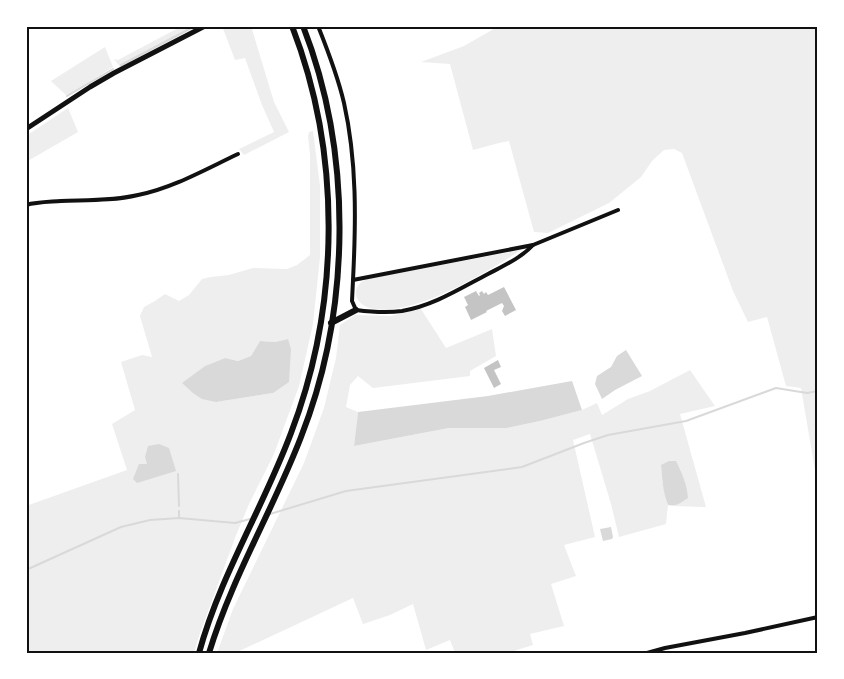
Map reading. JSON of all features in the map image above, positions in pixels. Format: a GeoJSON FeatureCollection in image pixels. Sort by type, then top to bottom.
{"type":"FeatureCollection","features":[{"type":"Feature","properties":{"kind":"main road"},"geometry":{"type":"LineString","coordinates":[[199,653],[216,601],[291,434],[309,381],[316,349],[326,278],[328,209],[325,162],[312,90],[292,26]]}},
{"type":"Feature","properties":{"kind":"main road"},"geometry":{"type":"LineString","coordinates":[[210,653],[221,615],[295,453],[313,404],[326,354],[335,299],[340,231],[337,171],[327,108],[304,26]]}},
{"type":"Feature","properties":{"kind":"main road"},"geometry":{"type":"LineString","coordinates":[[331,323],[356,310]]}},
{"type":"Feature","properties":{"kind":"street"},"geometry":{"type":"LineString","coordinates":[[26,129],[98,82],[205,26]]}},
{"type":"Feature","properties":{"kind":"street"},"geometry":{"type":"LineString","coordinates":[[318,26],[333,64],[344,103],[350,141],[355,183],[352,301],[356,310],[386,313],[404,311],[421,306],[442,298],[492,272],[533,246]]}},
{"type":"Feature","properties":{"kind":"street"},"geometry":{"type":"LineString","coordinates":[[26,205],[138,195],[167,186],[238,154]]}},
{"type":"Feature","properties":{"kind":"street"},"geometry":{"type":"LineString","coordinates":[[353,280],[533,246],[618,210]]}},
{"type":"Feature","properties":{"kind":"street"},"geometry":{"type":"LineString","coordinates":[[647,653],[818,617]]}},
{"type":"Feature","properties":{"kind":"shaded area"},"geometry":{"type":"Polygon","coordinates":[[[182,26],[198,26],[120,67],[114,59],[118,60],[182,26]]]}},
{"type":"Feature","properties":{"kind":"shaded area"},"geometry":{"type":"Polygon","coordinates":[[[222,26],[251,26],[274,102],[289,132],[244,155],[239,149],[274,132],[245,58],[235,60],[222,26]]]}},
{"type":"Feature","properties":{"kind":"shaded area"},"geometry":{"type":"Polygon","coordinates":[[[499,26],[818,26],[818,488],[801,388],[786,386],[767,317],[748,322],[733,291],[682,153],[674,149],[664,150],[652,161],[641,177],[609,203],[548,233],[534,232],[509,141],[473,150],[450,64],[421,62],[464,46],[499,26]]]}},
{"type":"Feature","properties":{"kind":"shaded area"},"geometry":{"type":"Polygon","coordinates":[[[105,47],[113,67],[67,96],[51,81],[105,47]]]}},
{"type":"Feature","properties":{"kind":"shaded area"},"geometry":{"type":"Polygon","coordinates":[[[68,108],[78,132],[26,162],[26,136],[68,108]]]}},
{"type":"Feature","properties":{"kind":"shaded area"},"geometry":{"type":"Polygon","coordinates":[[[313,131],[320,186],[320,257],[313,324],[299,386],[274,454],[249,504],[235,538],[194,653],[26,653],[26,506],[127,470],[112,424],[135,410],[121,362],[142,355],[152,357],[140,316],[144,307],[165,294],[179,301],[189,295],[202,279],[229,275],[253,268],[287,269],[297,265],[310,255],[309,132],[313,131]],[[288,339],[275,342],[260,341],[251,356],[238,361],[225,358],[205,366],[183,383],[216,402],[273,393],[288,339]]]}},
{"type":"Feature","properties":{"kind":"shaded area"},"geometry":{"type":"Polygon","coordinates":[[[521,250],[460,286],[426,301],[409,306],[387,310],[373,309],[360,303],[356,295],[358,286],[367,279],[521,250]]]}},
{"type":"Feature","properties":{"kind":"shaded area"},"geometry":{"type":"Polygon","coordinates":[[[421,309],[446,348],[492,329],[496,356],[470,371],[470,376],[373,388],[358,376],[350,385],[346,407],[358,412],[354,446],[449,428],[507,428],[582,410],[597,403],[602,415],[628,399],[650,391],[690,370],[715,406],[680,414],[706,507],[672,506],[683,501],[685,482],[680,469],[661,465],[662,480],[668,505],[666,524],[619,537],[590,434],[573,440],[595,537],[564,545],[576,576],[551,584],[564,626],[530,634],[533,645],[507,653],[455,653],[450,640],[426,650],[413,604],[390,615],[363,624],[353,598],[235,653],[217,653],[233,609],[304,463],[324,408],[336,358],[340,325],[355,315],[391,316],[421,309]]]}},
{"type":"Feature","properties":{"kind":"shaded area"},"geometry":{"type":"Polygon","coordinates":[[[288,339],[291,349],[289,382],[273,393],[216,402],[202,399],[182,383],[205,366],[225,358],[238,361],[251,356],[260,341],[275,342],[288,339]]]}},
{"type":"Feature","properties":{"kind":"shaded area"},"geometry":{"type":"Polygon","coordinates":[[[626,350],[642,376],[602,399],[595,384],[597,376],[611,367],[617,356],[626,350]]]}},
{"type":"Feature","properties":{"kind":"shaded area"},"geometry":{"type":"Polygon","coordinates":[[[572,381],[582,410],[507,428],[449,428],[354,446],[358,412],[488,396],[572,381]]]}},
{"type":"Feature","properties":{"kind":"shaded area"},"geometry":{"type":"Polygon","coordinates":[[[159,444],[169,448],[176,471],[137,483],[133,479],[139,464],[147,464],[145,457],[148,446],[159,444]]]}},
{"type":"Feature","properties":{"kind":"shaded area"},"geometry":{"type":"Polygon","coordinates":[[[669,461],[676,461],[687,488],[688,498],[674,505],[668,505],[662,480],[661,465],[669,461]]]}},
{"type":"Feature","properties":{"kind":"shaded area"},"geometry":{"type":"Polygon","coordinates":[[[611,527],[612,539],[603,541],[600,529],[611,527]]]}},
{"type":"Feature","properties":{"kind":"building"},"geometry":{"type":"Polygon","coordinates":[[[504,287],[516,310],[505,316],[502,311],[504,306],[502,303],[471,320],[465,307],[468,305],[464,297],[476,291],[479,296],[479,293],[482,291],[488,295],[504,287]]]}},
{"type":"Feature","properties":{"kind":"building"},"geometry":{"type":"Polygon","coordinates":[[[498,360],[501,367],[494,370],[501,384],[494,388],[484,368],[498,360]]]}},
{"type":"Feature","properties":{"kind":"waterway"},"geometry":{"type":"LineString","coordinates":[[121,65],[195,26]]}},
{"type":"Feature","properties":{"kind":"waterway"},"geometry":{"type":"LineString","coordinates":[[67,96],[113,69]]}},
{"type":"Feature","properties":{"kind":"waterway"},"geometry":{"type":"LineString","coordinates":[[270,514],[346,491],[522,467],[608,435],[686,421],[776,388],[807,393],[818,391]]}},
{"type":"Feature","properties":{"kind":"waterway"},"geometry":{"type":"LineString","coordinates":[[178,474],[179,506]]}},
{"type":"Feature","properties":{"kind":"waterway"},"geometry":{"type":"LineString","coordinates":[[179,511],[179,518]]}},
{"type":"Feature","properties":{"kind":"waterway"},"geometry":{"type":"LineString","coordinates":[[26,570],[121,527],[150,520],[179,518],[235,523],[250,519]]}}]}
